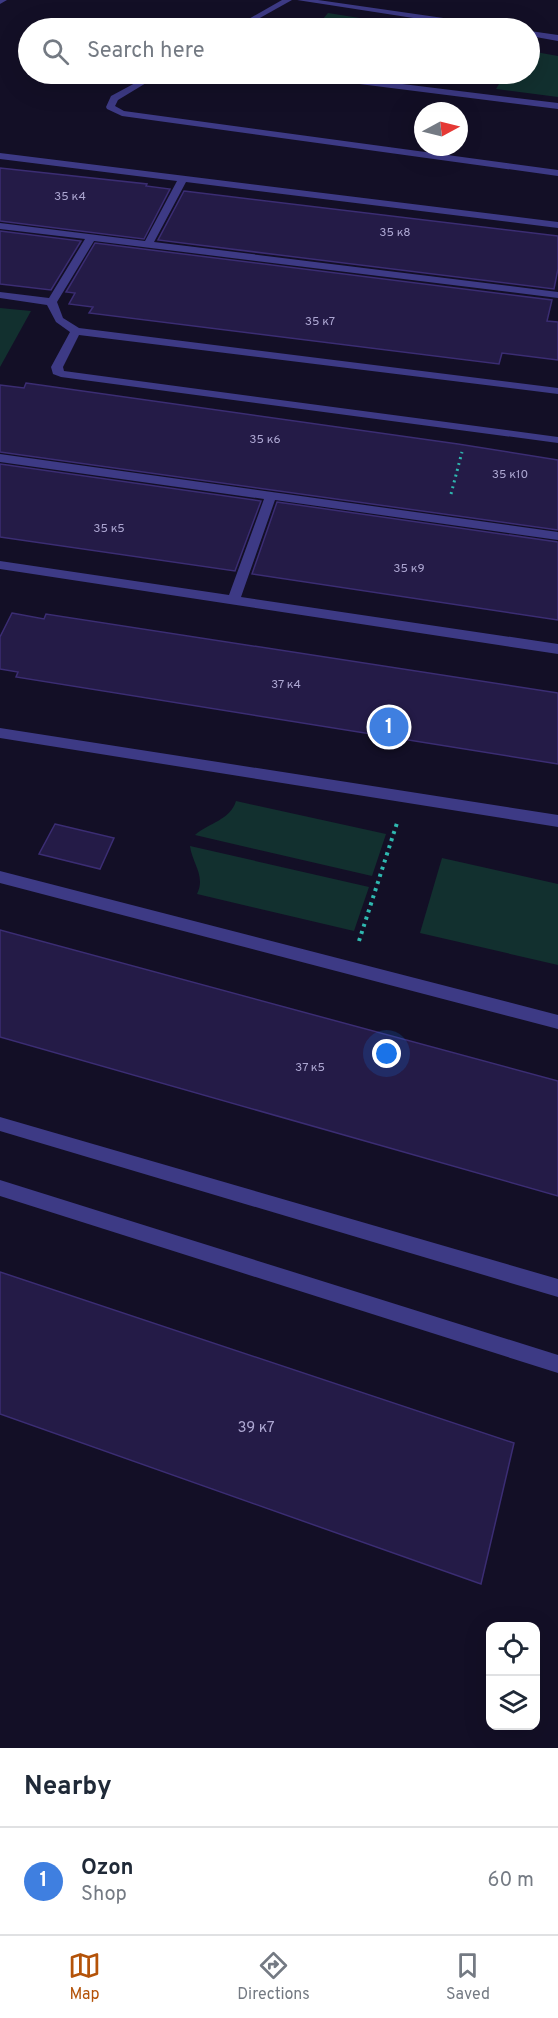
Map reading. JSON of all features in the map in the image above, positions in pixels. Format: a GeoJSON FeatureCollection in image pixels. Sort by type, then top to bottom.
{"type":"FeatureCollection","features":[{"type":"Feature","properties":{"kind":"lane"},"geometry":{"type":"LineString","coordinates":[[255,18],[288,0]]}},
{"type":"Feature","properties":{"kind":"lane"},"geometry":{"type":"LineString","coordinates":[[301,0],[424,18]]}},
{"type":"Feature","properties":{"kind":"lane"},"geometry":{"type":"LineString","coordinates":[[540,35],[558,38]]}},
{"type":"Feature","properties":{"kind":"lane"},"geometry":{"type":"LineString","coordinates":[[139,84],[114,98],[110,107],[122,114],[558,173]]}},
{"type":"Feature","properties":{"kind":"lane"},"geometry":{"type":"LineString","coordinates":[[383,84],[558,106]]}},
{"type":"Feature","properties":{"kind":"lane"},"geometry":{"type":"LineString","coordinates":[[0,156],[558,225]]}},
{"type":"Feature","properties":{"kind":"lane"},"geometry":{"type":"LineString","coordinates":[[148,244],[183,178]]}},
{"type":"Feature","properties":{"kind":"lane"},"geometry":{"type":"LineString","coordinates":[[0,226],[558,295]]}},
{"type":"Feature","properties":{"kind":"lane"},"geometry":{"type":"LineString","coordinates":[[92,237],[52,302],[54,313],[61,323],[76,331],[558,391]]}},
{"type":"Feature","properties":{"kind":"lane"},"geometry":{"type":"LineString","coordinates":[[0,295],[52,302]]}},
{"type":"Feature","properties":{"kind":"lane"},"geometry":{"type":"LineString","coordinates":[[76,331],[57,367],[57,372],[61,374],[558,440]]}},
{"type":"Feature","properties":{"kind":"lane"},"geometry":{"type":"LineString","coordinates":[[0,458],[558,536]]}},
{"type":"Feature","properties":{"kind":"lane"},"geometry":{"type":"LineString","coordinates":[[233,601],[271,496]]}},
{"type":"Feature","properties":{"kind":"lane"},"geometry":{"type":"LineString","coordinates":[[0,565],[558,649]]}},
{"type":"Feature","properties":{"kind":"lane"},"geometry":{"type":"LineString","coordinates":[[0,733],[558,821]]}},
{"type":"Feature","properties":{"kind":"lane"},"geometry":{"type":"LineString","coordinates":[[0,877],[558,1022]]}},
{"type":"Feature","properties":{"kind":"lane"},"geometry":{"type":"LineString","coordinates":[[0,1124],[558,1288]]}},
{"type":"Feature","properties":{"kind":"lane"},"geometry":{"type":"LineString","coordinates":[[0,1188],[558,1364]]}},
{"type":"Feature","properties":{"kind":"path"},"geometry":{"type":"LineString","coordinates":[[444,520],[468,428]]}},
{"type":"Feature","properties":{"kind":"path"},"geometry":{"type":"LineString","coordinates":[[350,968],[406,797]]}},
{"type":"Feature","properties":{"kind":"green space"},"geometry":{"type":"Polygon","coordinates":[[[328,13],[359,18],[324,18],[328,13]]]}},
{"type":"Feature","properties":{"kind":"green space"},"geometry":{"type":"Polygon","coordinates":[[[540,53],[558,56],[558,97],[496,89],[499,84],[540,84],[540,53]]]}},
{"type":"Feature","properties":{"kind":"green space"},"geometry":{"type":"Polygon","coordinates":[[[0,308],[31,311],[0,367],[0,308]]]}},
{"type":"Feature","properties":{"kind":"green space"},"geometry":{"type":"Polygon","coordinates":[[[236,801],[386,834],[372,876],[195,835],[229,813],[236,801]]]}},
{"type":"Feature","properties":{"kind":"green space"},"geometry":{"type":"Polygon","coordinates":[[[190,846],[369,887],[354,931],[197,894],[200,881],[190,846]]]}},
{"type":"Feature","properties":{"kind":"green space"},"geometry":{"type":"Polygon","coordinates":[[[442,858],[558,884],[558,965],[420,933],[442,858]]]}},
{"type":"Feature","properties":{"kind":"building"},"geometry":{"type":"Polygon","coordinates":[[[0,168],[147,184],[146,186],[170,189],[144,239],[0,221],[0,168]]]}},
{"type":"Feature","properties":{"kind":"building"},"geometry":{"type":"Polygon","coordinates":[[[184,191],[558,236],[558,269],[554,289],[158,240],[184,191]]]}},
{"type":"Feature","properties":{"kind":"building"},"geometry":{"type":"Polygon","coordinates":[[[0,231],[81,241],[51,290],[0,284],[0,231]]]}},
{"type":"Feature","properties":{"kind":"building"},"geometry":{"type":"Polygon","coordinates":[[[95,243],[552,300],[547,321],[558,322],[558,360],[502,353],[499,364],[89,313],[93,307],[69,304],[75,293],[66,292],[95,243]]]}},
{"type":"Feature","properties":{"kind":"building"},"geometry":{"type":"Polygon","coordinates":[[[26,383],[558,460],[558,530],[0,452],[0,385],[24,388],[26,383]]]}},
{"type":"Feature","properties":{"kind":"building"},"geometry":{"type":"Polygon","coordinates":[[[0,464],[261,501],[235,571],[0,537],[0,464]]]}},
{"type":"Feature","properties":{"kind":"building"},"geometry":{"type":"Polygon","coordinates":[[[277,502],[558,542],[558,620],[252,574],[277,502]]]}},
{"type":"Feature","properties":{"kind":"building"},"geometry":{"type":"Polygon","coordinates":[[[12,613],[44,619],[46,614],[558,693],[558,764],[16,677],[18,672],[0,669],[0,637],[12,613]]]}},
{"type":"Feature","properties":{"kind":"building"},"geometry":{"type":"Polygon","coordinates":[[[55,824],[114,838],[100,869],[39,854],[55,824]]]}},
{"type":"Feature","properties":{"kind":"building"},"geometry":{"type":"Polygon","coordinates":[[[0,930],[558,1081],[558,1196],[0,1037],[0,930]]]}},
{"type":"Feature","properties":{"kind":"building"},"geometry":{"type":"Polygon","coordinates":[[[0,1272],[514,1443],[481,1584],[0,1414],[0,1272]]]}},
{"type":"Feature","properties":{"kind":"place","name":"Ozon"},"geometry":{"type":"Point","coordinates":[389,727]}}]}
